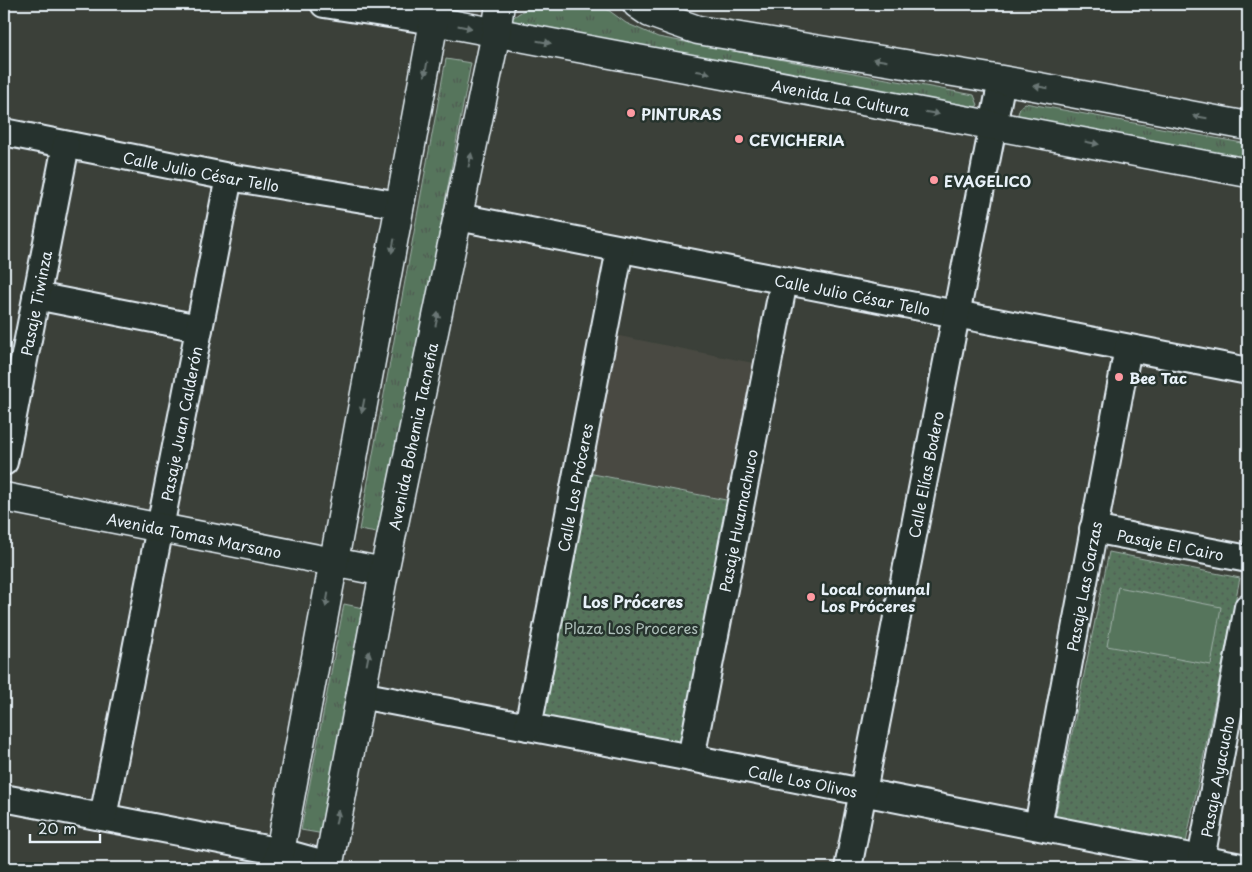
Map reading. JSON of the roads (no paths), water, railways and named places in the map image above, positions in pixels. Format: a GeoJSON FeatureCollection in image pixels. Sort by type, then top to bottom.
{"type":"FeatureCollection","features":[{"type":"Feature","properties":{"kind":"street"},"geometry":{"type":"LineString","coordinates":[[279,860],[400,205],[431,13],[324,4]]}},
{"type":"Feature","properties":{"kind":"street","name":"Avenida Bohemia Tacneña"},"geometry":{"type":"LineString","coordinates":[[334,867],[360,695],[496,33],[500,4]]}},
{"type":"Feature","properties":{"kind":"street"},"geometry":{"type":"LineString","coordinates":[[637,4],[650,13],[698,30],[1002,80],[1248,126]]}},
{"type":"Feature","properties":{"kind":"street","name":"Avenida La Cultura"},"geometry":{"type":"LineString","coordinates":[[431,13],[496,33],[1248,173]]}},
{"type":"Feature","properties":{"kind":"street","name":"Calle Elías Bodero"},"geometry":{"type":"LineString","coordinates":[[848,868],[1002,80]]}},
{"type":"Feature","properties":{"kind":"street","name":"Calle Julio César Tello"},"geometry":{"type":"LineString","coordinates":[[4,132],[229,177],[400,205]]}},
{"type":"Feature","properties":{"kind":"street","name":"Pasaje Tiwinza"},"geometry":{"type":"LineString","coordinates":[[4,462],[66,144]]}},
{"type":"Feature","properties":{"kind":"street","name":"Pasaje Juan Calderón"},"geometry":{"type":"LineString","coordinates":[[103,817],[229,177]]}},
{"type":"Feature","properties":{"kind":"street","name":"Calle Julio César Tello"},"geometry":{"type":"LineString","coordinates":[[458,218],[1248,371]]}},
{"type":"Feature","properties":{"kind":"street","name":"Calle Los Próceres"},"geometry":{"type":"LineString","coordinates":[[528,727],[620,249]]}},
{"type":"Feature","properties":{"kind":"street","name":"Pasaje Huamachuco"},"geometry":{"type":"LineString","coordinates":[[691,758],[784,281]]}},
{"type":"Feature","properties":{"kind":"street"},"geometry":{"type":"LineString","coordinates":[[36,296],[199,328]]}},
{"type":"Feature","properties":{"kind":"street","name":"Pasaje Las Garzas"},"geometry":{"type":"LineString","coordinates":[[1038,826],[1128,348]]}},
{"type":"Feature","properties":{"kind":"street","name":"Avenida Tomas Marsano"},"geometry":{"type":"LineString","coordinates":[[4,497],[384,572]]}},
{"type":"Feature","properties":{"kind":"street","name":"Pasaje El Cairo"},"geometry":{"type":"LineString","coordinates":[[1093,529],[1248,559]]}},
{"type":"Feature","properties":{"kind":"street","name":"Pasaje Ayacucho"},"geometry":{"type":"LineString","coordinates":[[1201,859],[1248,607]]}},
{"type":"Feature","properties":{"kind":"street","name":"Calle Los Olivos"},"geometry":{"type":"LineString","coordinates":[[360,695],[691,758],[1246,868]]}},
{"type":"Feature","properties":{"kind":"street"},"geometry":{"type":"LineString","coordinates":[[4,798],[103,817],[279,860],[334,867]]}},
{"type":"Feature","properties":{"kind":"place","name":"PINTURAS"},"geometry":{"type":"Point","coordinates":[631,113]}},
{"type":"Feature","properties":{"kind":"place","name":"CEVICHERIA"},"geometry":{"type":"Point","coordinates":[739,139]}},
{"type":"Feature","properties":{"kind":"place","name":"EVAGELICO"},"geometry":{"type":"Point","coordinates":[934,180]}},
{"type":"Feature","properties":{"kind":"place","name":"Bee Tac"},"geometry":{"type":"Point","coordinates":[1119,377]}},
{"type":"Feature","properties":{"kind":"place","name":"Local comunal Los Próceres"},"geometry":{"type":"Point","coordinates":[811,597]}},
{"type":"Feature","properties":{"kind":"district","name":"Los Próceres"},"geometry":{"type":"Point","coordinates":[633,601]}},
{"type":"Feature","properties":{"kind":"park label","name":"Plaza Los Proceres"},"geometry":{"type":"Point","coordinates":[631,627]}}]}
